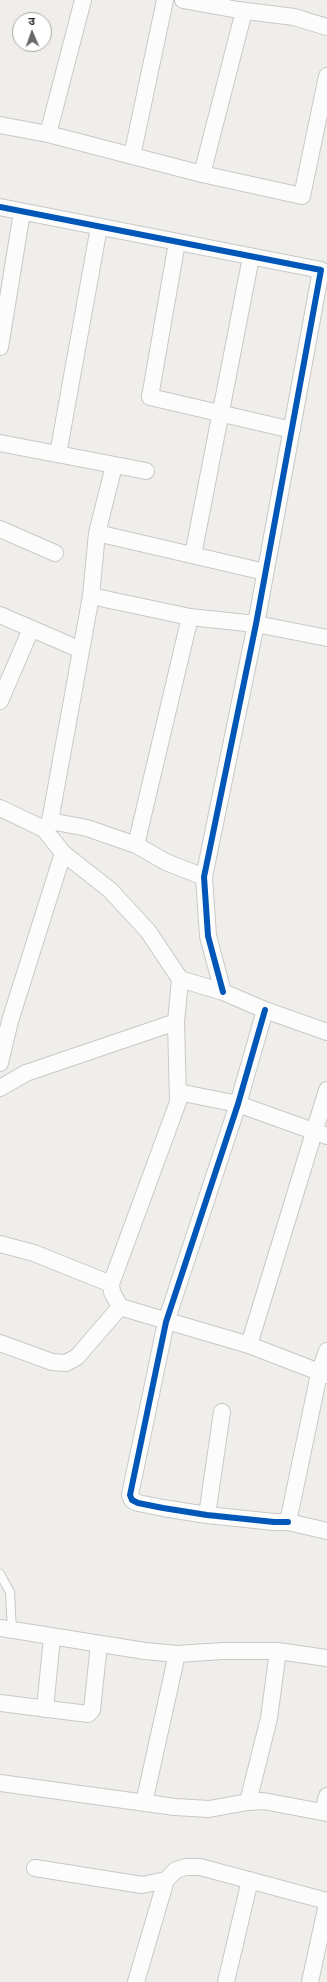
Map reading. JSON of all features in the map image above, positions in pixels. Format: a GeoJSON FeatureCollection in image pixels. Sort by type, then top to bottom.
{"type":"FeatureCollection","features":[{"type":"Feature","properties":{"kind":"street"},"geometry":{"type":"LineString","coordinates":[[48,134],[83,0]]}},
{"type":"Feature","properties":{"kind":"street"},"geometry":{"type":"LineString","coordinates":[[132,156],[162,0]]}},
{"type":"Feature","properties":{"kind":"street"},"geometry":{"type":"LineString","coordinates":[[183,0],[244,11],[294,17],[327,27]]}},
{"type":"Feature","properties":{"kind":"street"},"geometry":{"type":"LineString","coordinates":[[202,174],[244,11]]}},
{"type":"Feature","properties":{"kind":"street"},"geometry":{"type":"LineString","coordinates":[[0,125],[48,134],[202,174],[302,196],[327,76]]}},
{"type":"Feature","properties":{"kind":"street"},"geometry":{"type":"LineString","coordinates":[[0,207],[321,270],[256,624],[204,877],[208,936],[223,992]]}},
{"type":"Feature","properties":{"kind":"street"},"geometry":{"type":"LineString","coordinates":[[0,347],[22,212]]}},
{"type":"Feature","properties":{"kind":"street"},"geometry":{"type":"LineString","coordinates":[[58,454],[99,227]]}},
{"type":"Feature","properties":{"kind":"street"},"geometry":{"type":"LineString","coordinates":[[177,242],[150,397],[292,430]]}},
{"type":"Feature","properties":{"kind":"street"},"geometry":{"type":"LineString","coordinates":[[193,555],[251,257]]}},
{"type":"Feature","properties":{"kind":"street"},"geometry":{"type":"LineString","coordinates":[[0,443],[146,471]]}},
{"type":"Feature","properties":{"kind":"street"},"geometry":{"type":"LineString","coordinates":[[114,466],[97,533],[91,596],[82,650],[47,825],[63,853],[110,890],[148,931],[180,979],[176,1022],[178,1102],[111,1284],[112,1292],[120,1307],[166,1322],[249,1345],[323,1375]]}},
{"type":"Feature","properties":{"kind":"street"},"geometry":{"type":"LineString","coordinates":[[0,529],[55,553]]}},
{"type":"Feature","properties":{"kind":"street"},"geometry":{"type":"LineString","coordinates":[[97,533],[265,572]]}},
{"type":"Feature","properties":{"kind":"street"},"geometry":{"type":"LineString","coordinates":[[91,596],[190,617],[256,624],[327,638]]}},
{"type":"Feature","properties":{"kind":"street"},"geometry":{"type":"LineString","coordinates":[[0,615],[82,650]]}},
{"type":"Feature","properties":{"kind":"street"},"geometry":{"type":"LineString","coordinates":[[136,845],[190,617]]}},
{"type":"Feature","properties":{"kind":"street"},"geometry":{"type":"LineString","coordinates":[[0,701],[31,629]]}},
{"type":"Feature","properties":{"kind":"street"},"geometry":{"type":"LineString","coordinates":[[0,808],[47,825],[87,828],[136,845],[166,862],[204,877]]}},
{"type":"Feature","properties":{"kind":"street"},"geometry":{"type":"LineString","coordinates":[[0,1062],[10,1021],[63,853]]}},
{"type":"Feature","properties":{"kind":"street"},"geometry":{"type":"LineString","coordinates":[[180,979],[223,992],[265,1010],[327,1032]]}},
{"type":"Feature","properties":{"kind":"street"},"geometry":{"type":"LineString","coordinates":[[265,1010],[238,1104],[166,1322],[130,1495],[132,1500],[138,1503],[207,1515],[274,1522],[288,1522],[327,1531]]}},
{"type":"Feature","properties":{"kind":"street"},"geometry":{"type":"LineString","coordinates":[[0,1088],[26,1073],[176,1022]]}},
{"type":"Feature","properties":{"kind":"street"},"geometry":{"type":"LineString","coordinates":[[249,1345],[320,1134],[327,1090]]}},
{"type":"Feature","properties":{"kind":"street"},"geometry":{"type":"LineString","coordinates":[[178,1092],[238,1104],[320,1134]]}},
{"type":"Feature","properties":{"kind":"street"},"geometry":{"type":"LineString","coordinates":[[0,1244],[34,1253],[111,1284]]}},
{"type":"Feature","properties":{"kind":"street"},"geometry":{"type":"LineString","coordinates":[[0,1344],[52,1362],[66,1363],[77,1357],[120,1307]]}},
{"type":"Feature","properties":{"kind":"street"},"geometry":{"type":"LineString","coordinates":[[288,1522],[323,1375],[327,1351]]}},
{"type":"Feature","properties":{"kind":"street"},"geometry":{"type":"LineString","coordinates":[[207,1515],[222,1412]]}},
{"type":"Feature","properties":{"kind":"street"},"geometry":{"type":"LineString","coordinates":[[6,1630],[176,1654],[223,1651],[278,1651],[327,1658]]}},
{"type":"Feature","properties":{"kind":"street"},"geometry":{"type":"LineString","coordinates":[[45,1709],[52,1637]]}},
{"type":"Feature","properties":{"kind":"street"},"geometry":{"type":"LineString","coordinates":[[0,1703],[88,1714],[92,1710],[99,1644]]}},
{"type":"Feature","properties":{"kind":"street"},"geometry":{"type":"LineString","coordinates":[[248,1802],[269,1718],[278,1651]]}},
{"type":"Feature","properties":{"kind":"street"},"geometry":{"type":"LineString","coordinates":[[144,1803],[176,1654]]}},
{"type":"Feature","properties":{"kind":"street"},"geometry":{"type":"LineString","coordinates":[[0,1783],[144,1803],[209,1809],[248,1802],[263,1801],[325,1813],[327,1796]]}},
{"type":"Feature","properties":{"kind":"street"},"geometry":{"type":"LineString","coordinates":[[136,1982],[166,1880],[176,1870],[186,1867],[200,1867],[327,1902],[310,1982]]}},
{"type":"Feature","properties":{"kind":"street"},"geometry":{"type":"LineString","coordinates":[[35,1868],[142,1885],[166,1880]]}},
{"type":"Feature","properties":{"kind":"street"},"geometry":{"type":"LineString","coordinates":[[226,1982],[250,1880]]}},
{"type":"Feature","properties":{"kind":"lane"},"geometry":{"type":"LineString","coordinates":[[0,1574],[10,1592],[6,1630]]}},
{"type":"Feature","properties":{"kind":"cycle path"},"geometry":{"type":"LineString","coordinates":[[0,207],[321,270],[256,624],[204,877],[208,936],[223,992]]}},
{"type":"Feature","properties":{"kind":"cycle path"},"geometry":{"type":"LineString","coordinates":[[265,1010],[238,1104],[166,1322],[130,1495],[132,1500],[138,1503],[163,1508],[207,1515],[274,1522],[288,1522]]}}]}
